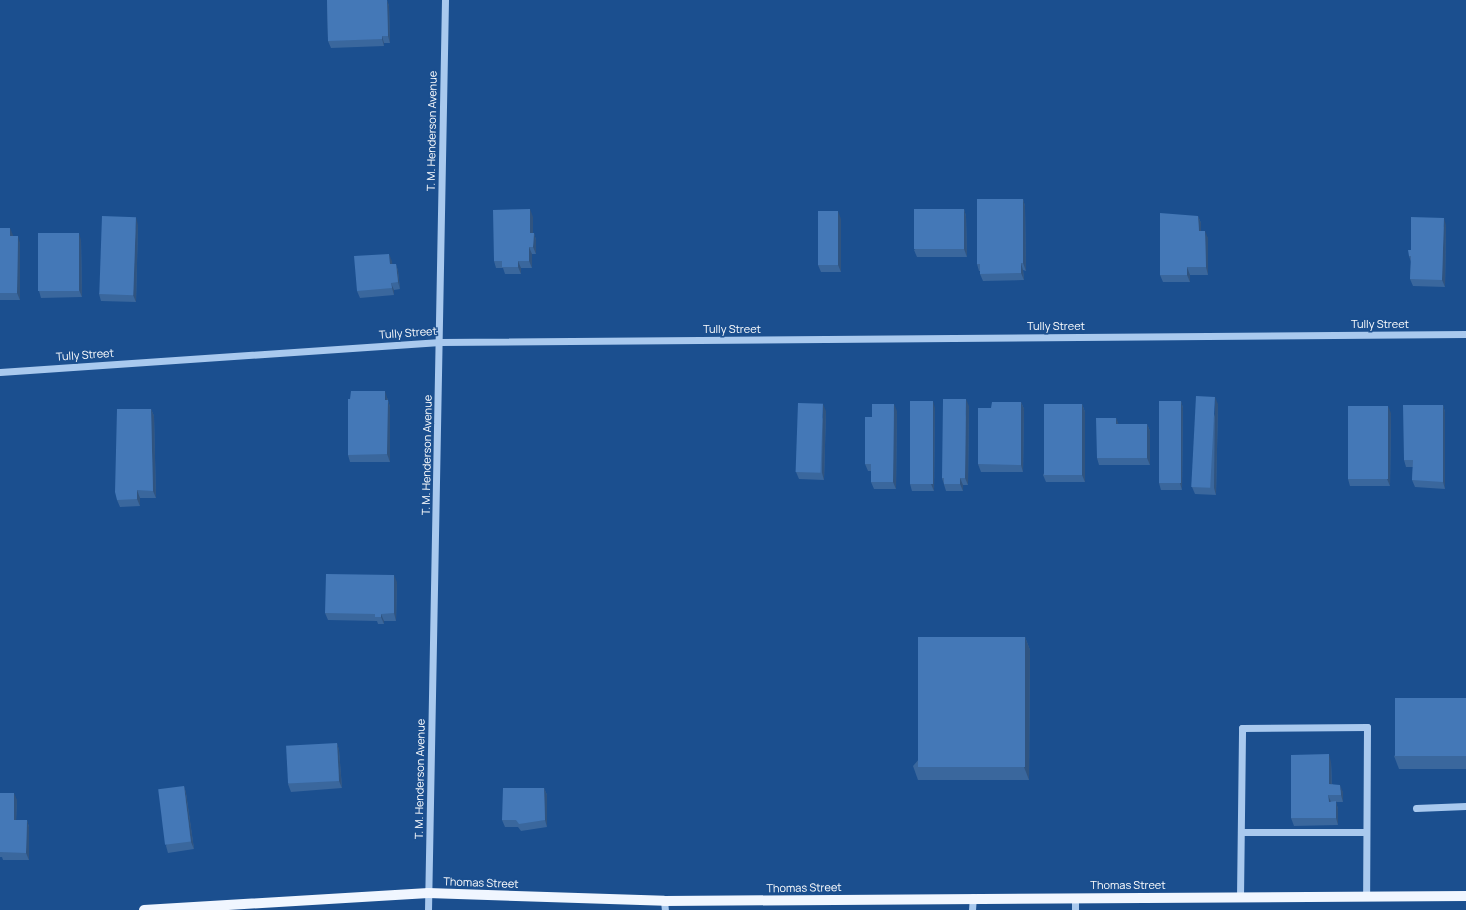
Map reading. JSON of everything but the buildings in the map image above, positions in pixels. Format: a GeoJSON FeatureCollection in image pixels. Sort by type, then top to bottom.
{"type":"FeatureCollection","features":[{"type":"Feature","properties":{"kind":"main road","name":"Thomas Street"},"geometry":{"type":"LineString","coordinates":[[144,910],[259,906],[428,893],[665,906],[973,897],[1466,896]]}},
{"type":"Feature","properties":{"kind":"street","name":"T. M. Henderson Avenue"},"geometry":{"type":"LineString","coordinates":[[428,910],[440,342],[445,0]]}},
{"type":"Feature","properties":{"kind":"street","name":"Tully Street"},"geometry":{"type":"LineString","coordinates":[[0,372],[440,342],[1466,334]]}},
{"type":"Feature","properties":{"kind":"street"},"geometry":{"type":"LineString","coordinates":[[1240,897],[1242,728],[1367,727],[1366,896]]}},
{"type":"Feature","properties":{"kind":"street"},"geometry":{"type":"LineString","coordinates":[[1416,808],[1466,806]]}},
{"type":"Feature","properties":{"kind":"street"},"geometry":{"type":"LineString","coordinates":[[1241,832],[1366,832]]}},
{"type":"Feature","properties":{"kind":"street"},"geometry":{"type":"LineString","coordinates":[[972,910],[973,897]]}},
{"type":"Feature","properties":{"kind":"street"},"geometry":{"type":"LineString","coordinates":[[1075,897],[1075,910]]}}]}
